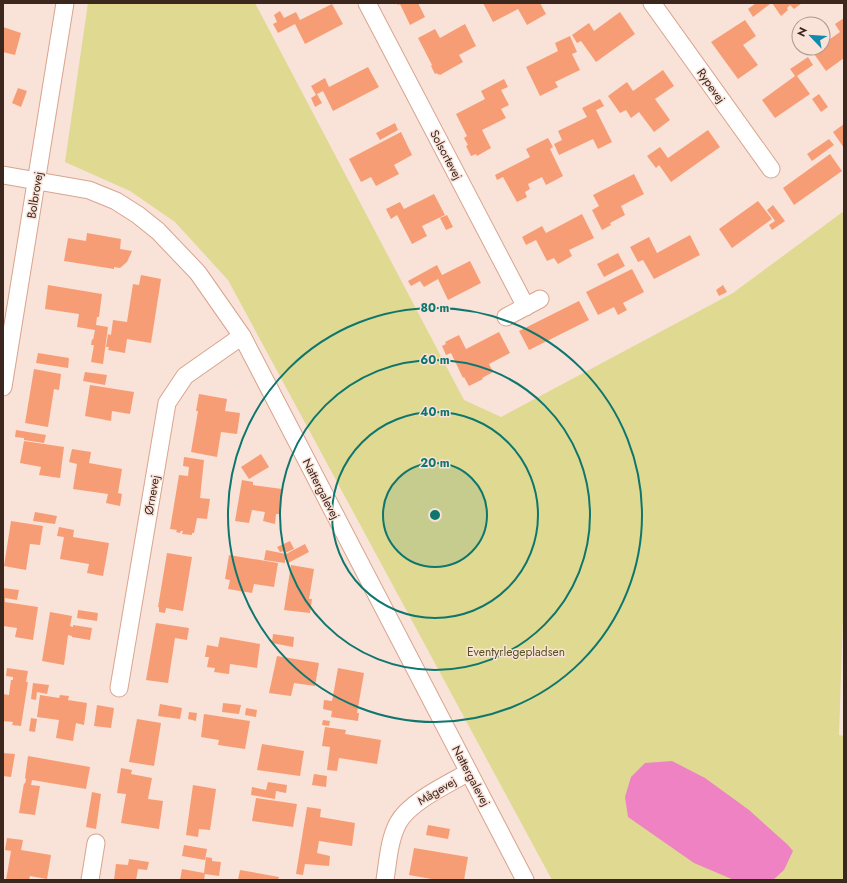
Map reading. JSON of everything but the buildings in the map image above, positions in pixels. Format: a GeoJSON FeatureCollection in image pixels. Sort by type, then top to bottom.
{"type":"FeatureCollection","features":[{"type":"Feature","properties":{"kind":"street","name":"Bolbrovej"},"geometry":{"type":"LineString","coordinates":[[3,387],[65,3]]}},
{"type":"Feature","properties":{"kind":"street","name":"Solsortevej"},"geometry":{"type":"LineString","coordinates":[[366,3],[533,303],[506,317]]}},
{"type":"Feature","properties":{"kind":"street","name":"Rypevej"},"geometry":{"type":"LineString","coordinates":[[652,3],[770,170]]}},
{"type":"Feature","properties":{"kind":"street","name":"Nattergalevej"},"geometry":{"type":"LineString","coordinates":[[3,175],[89,190],[116,201],[138,215],[158,231],[198,273],[242,336],[525,880]]}},
{"type":"Feature","properties":{"kind":"street","name":"Ørnevej"},"geometry":{"type":"LineString","coordinates":[[120,688],[167,403],[185,376],[242,336]]}},
{"type":"Feature","properties":{"kind":"street","name":"Mågevej"},"geometry":{"type":"LineString","coordinates":[[385,880],[392,840],[399,822],[413,805],[468,772]]}},
{"type":"Feature","properties":{"kind":"street"},"geometry":{"type":"LineString","coordinates":[[90,880],[96,843]]}},
{"type":"Feature","properties":{"kind":"green space","name":"Eventyrlegepladsen"},"geometry":{"type":"Polygon","coordinates":[[[88,3],[255,3],[464,400],[501,417],[733,293],[844,211],[844,587],[839,735],[844,736],[844,880],[552,880],[228,280],[175,222],[130,191],[65,162],[88,3]]]}},
{"type":"Feature","properties":{"kind":"shaded area"},"geometry":{"type":"Polygon","coordinates":[[[672,761],[705,778],[749,810],[788,845],[793,851],[784,870],[773,880],[734,880],[694,863],[628,817],[625,797],[631,777],[645,763],[672,761]]]}}]}
